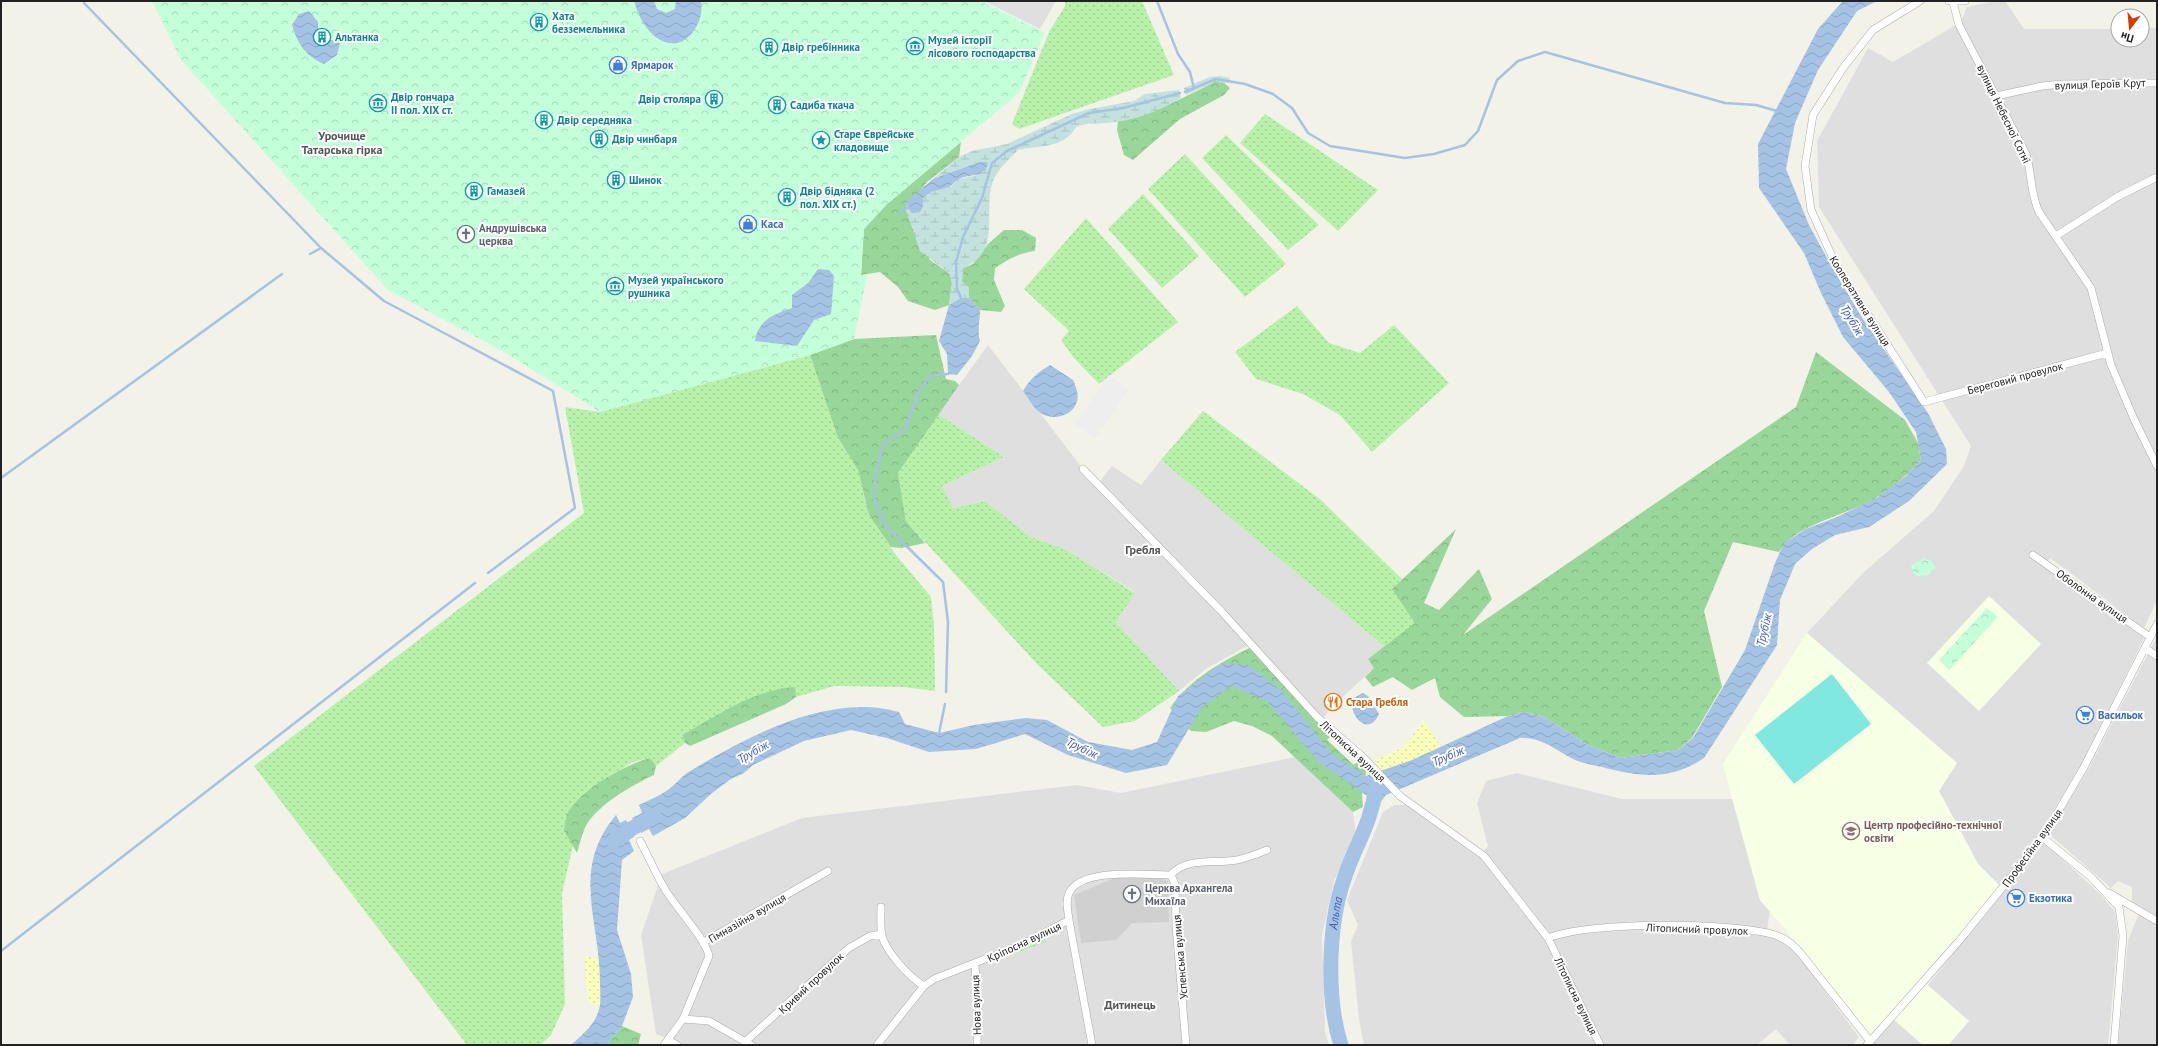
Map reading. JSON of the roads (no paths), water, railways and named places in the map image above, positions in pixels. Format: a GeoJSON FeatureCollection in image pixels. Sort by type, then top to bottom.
{"type":"FeatureCollection","features":[{"type":"Feature","properties":{"kind":"street","name":"Кооперативна вулиця"},"geometry":{"type":"LineString","coordinates":[[1920,1],[1877,27],[1843,68],[1813,115],[1805,166],[1811,210],[1836,265],[1924,402]]}},
{"type":"Feature","properties":{"kind":"street"},"geometry":{"type":"LineString","coordinates":[[1950,1],[1965,1]]}},
{"type":"Feature","properties":{"kind":"street","name":"вулиця Небесної Сотні"},"geometry":{"type":"LineString","coordinates":[[1950,1],[1957,22],[2026,154],[2031,171],[2034,201],[2091,288],[2097,307],[2107,353],[2134,419],[2157,466]]}},
{"type":"Feature","properties":{"kind":"street","name":"вулиця Героїв Крут"},"geometry":{"type":"LineString","coordinates":[[1996,96],[2042,86],[2063,84],[2157,82]]}},
{"type":"Feature","properties":{"kind":"street"},"geometry":{"type":"LineString","coordinates":[[2056,236],[2117,197],[2157,177]]}},
{"type":"Feature","properties":{"kind":"street","name":"Береговий провулок"},"geometry":{"type":"LineString","coordinates":[[1924,402],[2107,353]]}},
{"type":"Feature","properties":{"kind":"street","name":"Літописна вулиця"},"geometry":{"type":"LineString","coordinates":[[1083,469],[1222,612],[1317,717],[1376,770],[1400,796],[1484,856],[1548,938],[1600,1045]]}},
{"type":"Feature","properties":{"kind":"street","name":"Оболонна вулиця"},"geometry":{"type":"LineString","coordinates":[[2033,555],[2150,638]]}},
{"type":"Feature","properties":{"kind":"street","name":"Професійна вулиця"},"geometry":{"type":"LineString","coordinates":[[1868,1043],[1959,941],[2042,837],[2076,783],[2157,624]]}},
{"type":"Feature","properties":{"kind":"street"},"geometry":{"type":"LineString","coordinates":[[2145,648],[2157,656]]}},
{"type":"Feature","properties":{"kind":"street"},"geometry":{"type":"LineString","coordinates":[[2042,837],[2105,891],[2119,907],[2123,930],[2114,1045]]}},
{"type":"Feature","properties":{"kind":"street"},"geometry":{"type":"LineString","coordinates":[[640,841],[665,890],[681,914],[704,942]]}},
{"type":"Feature","properties":{"kind":"street"},"geometry":{"type":"LineString","coordinates":[[1171,875],[1181,866],[1196,862],[1238,860],[1267,850]]}},
{"type":"Feature","properties":{"kind":"street","name":"Гімназійна вулиця"},"geometry":{"type":"LineString","coordinates":[[666,1042],[683,1019],[690,998],[708,961],[708,951],[704,942],[828,871]]}},
{"type":"Feature","properties":{"kind":"street","name":"Кріпосна вулиця"},"geometry":{"type":"LineString","coordinates":[[877,1045],[924,986],[942,975],[975,964],[1023,944],[1069,920],[1067,898],[1071,889],[1078,883],[1109,875],[1171,875]]}},
{"type":"Feature","properties":{"kind":"street","name":"Успенська вулиця"},"geometry":{"type":"LineString","coordinates":[[1171,875],[1176,890],[1176,926],[1186,1045]]}},
{"type":"Feature","properties":{"kind":"street"},"geometry":{"type":"LineString","coordinates":[[2105,891],[2120,897],[2157,921]]}},
{"type":"Feature","properties":{"kind":"street"},"geometry":{"type":"LineString","coordinates":[[881,907],[882,934],[886,945],[905,970],[924,986]]}},
{"type":"Feature","properties":{"kind":"street"},"geometry":{"type":"LineString","coordinates":[[1069,920],[1092,1045]]}},
{"type":"Feature","properties":{"kind":"street","name":"Літописний провулок"},"geometry":{"type":"LineString","coordinates":[[1548,938],[1585,931],[1664,926],[1714,928],[1776,936],[1793,945],[1802,955],[1868,1043]]}},
{"type":"Feature","properties":{"kind":"street","name":"Кривий провулок"},"geometry":{"type":"LineString","coordinates":[[748,1043],[849,948],[870,936],[882,934]]}},
{"type":"Feature","properties":{"kind":"street","name":"Нова вулиця"},"geometry":{"type":"LineString","coordinates":[[975,964],[978,1016],[977,1045]]}},
{"type":"Feature","properties":{"kind":"street"},"geometry":{"type":"LineString","coordinates":[[683,1019],[709,1021],[748,1043]]}},
{"type":"Feature","properties":{"kind":"street"},"geometry":{"type":"LineString","coordinates":[[666,1042],[677,1045]]}},
{"type":"Feature","properties":{"kind":"water"},"geometry":{"type":"Polygon","coordinates":[[[634,1],[654,1],[657,9],[666,13],[675,9],[676,1],[701,1],[702,9],[697,24],[688,38],[681,42],[673,43],[665,42],[653,35],[641,19],[634,1]]]}},
{"type":"Feature","properties":{"kind":"water"},"geometry":{"type":"Polygon","coordinates":[[[1843,1],[1877,1],[1857,11],[1818,70],[1795,123],[1786,169],[1809,225],[1832,267],[1861,316],[1928,413],[1946,449],[1947,464],[1909,501],[1869,527],[1835,535],[1812,549],[1795,564],[1780,600],[1777,645],[1704,758],[1679,771],[1667,774],[1642,775],[1583,763],[1542,742],[1528,738],[1520,738],[1386,795],[1376,808],[1371,805],[1370,798],[1318,761],[1267,701],[1231,686],[1202,707],[1167,765],[1126,773],[1068,755],[1025,734],[976,749],[929,752],[887,738],[851,730],[804,741],[753,765],[744,773],[731,779],[712,793],[685,818],[653,836],[649,829],[641,833],[632,818],[642,813],[639,805],[662,794],[687,773],[735,745],[788,722],[816,713],[844,708],[872,707],[899,712],[905,724],[939,733],[974,725],[1026,718],[1047,720],[1088,742],[1132,750],[1157,742],[1178,696],[1222,663],[1249,665],[1282,691],[1332,754],[1366,776],[1412,760],[1508,716],[1525,712],[1544,717],[1588,745],[1621,758],[1678,750],[1693,738],[1745,650],[1775,563],[1784,543],[1806,529],[1837,517],[1878,497],[1906,476],[1921,460],[1916,432],[1889,392],[1843,337],[1821,293],[1804,253],[1759,188],[1758,144],[1818,29],[1843,1]]]}},
{"type":"Feature","properties":{"kind":"water"},"geometry":{"type":"Polygon","coordinates":[[[309,11],[318,22],[318,38],[320,40],[335,40],[340,43],[337,55],[324,64],[312,57],[303,49],[292,25],[299,14],[309,11]]]}},
{"type":"Feature","properties":{"kind":"water"},"geometry":{"type":"Polygon","coordinates":[[[979,162],[986,162],[988,164],[986,169],[980,174],[963,177],[949,187],[930,193],[923,198],[923,206],[920,212],[912,213],[908,208],[907,201],[933,179],[979,162]]]}},
{"type":"Feature","properties":{"kind":"water"},"geometry":{"type":"Polygon","coordinates":[[[818,269],[829,270],[834,276],[831,314],[814,320],[797,346],[755,341],[763,323],[773,316],[792,308],[792,295],[808,283],[818,269]]]}},
{"type":"Feature","properties":{"kind":"water"},"geometry":{"type":"Polygon","coordinates":[[[961,298],[969,298],[980,310],[980,341],[972,356],[957,375],[948,374],[947,354],[939,341],[949,305],[961,298]]]}},
{"type":"Feature","properties":{"kind":"water"},"geometry":{"type":"Polygon","coordinates":[[[1050,365],[1073,380],[1078,398],[1073,409],[1064,415],[1053,417],[1038,411],[1023,391],[1035,376],[1050,365]]]}},
{"type":"Feature","properties":{"kind":"water"},"geometry":{"type":"Polygon","coordinates":[[[1363,693],[1368,696],[1379,714],[1375,721],[1370,724],[1365,724],[1357,718],[1352,706],[1352,699],[1363,693]]]}},
{"type":"Feature","properties":{"kind":"water"},"geometry":{"type":"Polygon","coordinates":[[[616,815],[620,823],[626,820],[634,837],[629,840],[634,851],[622,860],[617,930],[631,974],[633,997],[622,1026],[607,1045],[571,1045],[586,1031],[597,1015],[600,1007],[599,959],[591,896],[591,876],[594,856],[602,835],[616,815]]]}},
{"type":"Feature","properties":{"kind":"waterway"},"geometry":{"type":"LineString","coordinates":[[1157,1],[1178,54],[1190,72],[1194,88]]}},
{"type":"Feature","properties":{"kind":"waterway"},"geometry":{"type":"LineString","coordinates":[[84,3],[321,248],[310,254]]}},
{"type":"Feature","properties":{"kind":"waterway"},"geometry":{"type":"LineString","coordinates":[[1185,92],[1216,79],[1245,84],[1273,94],[1292,108],[1308,133],[1330,146],[1405,158],[1434,154],[1465,145],[1478,131],[1497,80],[1518,61],[1545,52],[1725,103],[1756,105],[1777,111]]}},
{"type":"Feature","properties":{"kind":"waterway"},"geometry":{"type":"LineString","coordinates":[[961,298],[957,289],[956,262],[963,237],[982,198],[992,163],[1007,151],[1089,113],[1123,108],[1180,93]]}},
{"type":"Feature","properties":{"kind":"waterway"},"geometry":{"type":"LineString","coordinates":[[898,213],[909,207]]}},
{"type":"Feature","properties":{"kind":"waterway"},"geometry":{"type":"LineString","coordinates":[[321,248],[384,301],[553,391],[575,508],[488,573]]}},
{"type":"Feature","properties":{"kind":"waterway"},"geometry":{"type":"LineString","coordinates":[[1,478],[282,274]]}},
{"type":"Feature","properties":{"kind":"waterway"},"geometry":{"type":"LineString","coordinates":[[946,692],[948,622],[943,582],[885,525],[874,499],[876,474],[883,445],[905,430],[919,391],[929,376],[948,374]]}},
{"type":"Feature","properties":{"kind":"waterway"},"geometry":{"type":"LineString","coordinates":[[1,951],[475,583]]}},
{"type":"Feature","properties":{"kind":"waterway"},"geometry":{"type":"LineString","coordinates":[[939,733],[945,704]]}},
{"type":"Feature","properties":{"kind":"waterway","name":"Альта"},"geometry":{"type":"LineString","coordinates":[[1341,1045],[1336,1027],[1331,984],[1332,940],[1339,897],[1344,879],[1367,824],[1376,787]]}},
{"type":"Feature","properties":{"kind":"waterway","name":"Трубіж"},"geometry":{"type":"LineString","coordinates":[[614,841],[617,837],[654,816]]}},
{"type":"Feature","properties":{"kind":"place","name":"Хата безземельника"},"geometry":{"type":"Point","coordinates":[539,22]}},
{"type":"Feature","properties":{"kind":"place","name":"Альтанка"},"geometry":{"type":"Point","coordinates":[322,37]}},
{"type":"Feature","properties":{"kind":"place","name":"Музей історії лісового господарства"},"geometry":{"type":"Point","coordinates":[915,46]}},
{"type":"Feature","properties":{"kind":"place","name":"Двір гребінника"},"geometry":{"type":"Point","coordinates":[769,47]}},
{"type":"Feature","properties":{"kind":"place","name":"Ярмарок"},"geometry":{"type":"Point","coordinates":[618,65]}},
{"type":"Feature","properties":{"kind":"place","name":"Двір столяра"},"geometry":{"type":"Point","coordinates":[714,99]}},
{"type":"Feature","properties":{"kind":"place","name":"Двір гончара II пол. XIX ст."},"geometry":{"type":"Point","coordinates":[378,103]}},
{"type":"Feature","properties":{"kind":"place","name":"Садиба ткача"},"geometry":{"type":"Point","coordinates":[777,105]}},
{"type":"Feature","properties":{"kind":"place","name":"Двір середняка"},"geometry":{"type":"Point","coordinates":[544,120]}},
{"type":"Feature","properties":{"kind":"place","name":"Двір чинбаря"},"geometry":{"type":"Point","coordinates":[599,139]}},
{"type":"Feature","properties":{"kind":"place","name":"Старе Єврейське кладовище"},"geometry":{"type":"Point","coordinates":[821,140]}},
{"type":"Feature","properties":{"kind":"place","name":"Шинок"},"geometry":{"type":"Point","coordinates":[616,180]}},
{"type":"Feature","properties":{"kind":"place","name":"Гамазей"},"geometry":{"type":"Point","coordinates":[474,191]}},
{"type":"Feature","properties":{"kind":"place","name":"Двір бідняка (2 пол. XIX ст.)"},"geometry":{"type":"Point","coordinates":[787,197]}},
{"type":"Feature","properties":{"kind":"place","name":"Каса"},"geometry":{"type":"Point","coordinates":[748,224]}},
{"type":"Feature","properties":{"kind":"place","name":"Андрушівська церква"},"geometry":{"type":"Point","coordinates":[466,234]}},
{"type":"Feature","properties":{"kind":"place","name":"Музей українського рушника"},"geometry":{"type":"Point","coordinates":[615,286]}},
{"type":"Feature","properties":{"kind":"place","name":"Стара Гребля"},"geometry":{"type":"Point","coordinates":[1333,702]}},
{"type":"Feature","properties":{"kind":"place","name":"Васильок"},"geometry":{"type":"Point","coordinates":[2085,715]}},
{"type":"Feature","properties":{"kind":"place","name":"Центр професійно-технічної освіти"},"geometry":{"type":"Point","coordinates":[1851,831]}},
{"type":"Feature","properties":{"kind":"place","name":"Церква Архангела Михаїла"},"geometry":{"type":"Point","coordinates":[1132,894]}},
{"type":"Feature","properties":{"kind":"place","name":"Екзотика"},"geometry":{"type":"Point","coordinates":[2016,898]}},
{"type":"Feature","properties":{"kind":"district","name":"Урочище Татарська гірка"},"geometry":{"type":"Point","coordinates":[342,143]}},
{"type":"Feature","properties":{"kind":"district","name":"Гребля"},"geometry":{"type":"Point","coordinates":[1143,550]}},
{"type":"Feature","properties":{"kind":"district","name":"Дитинець"},"geometry":{"type":"Point","coordinates":[1130,1005]}}]}
